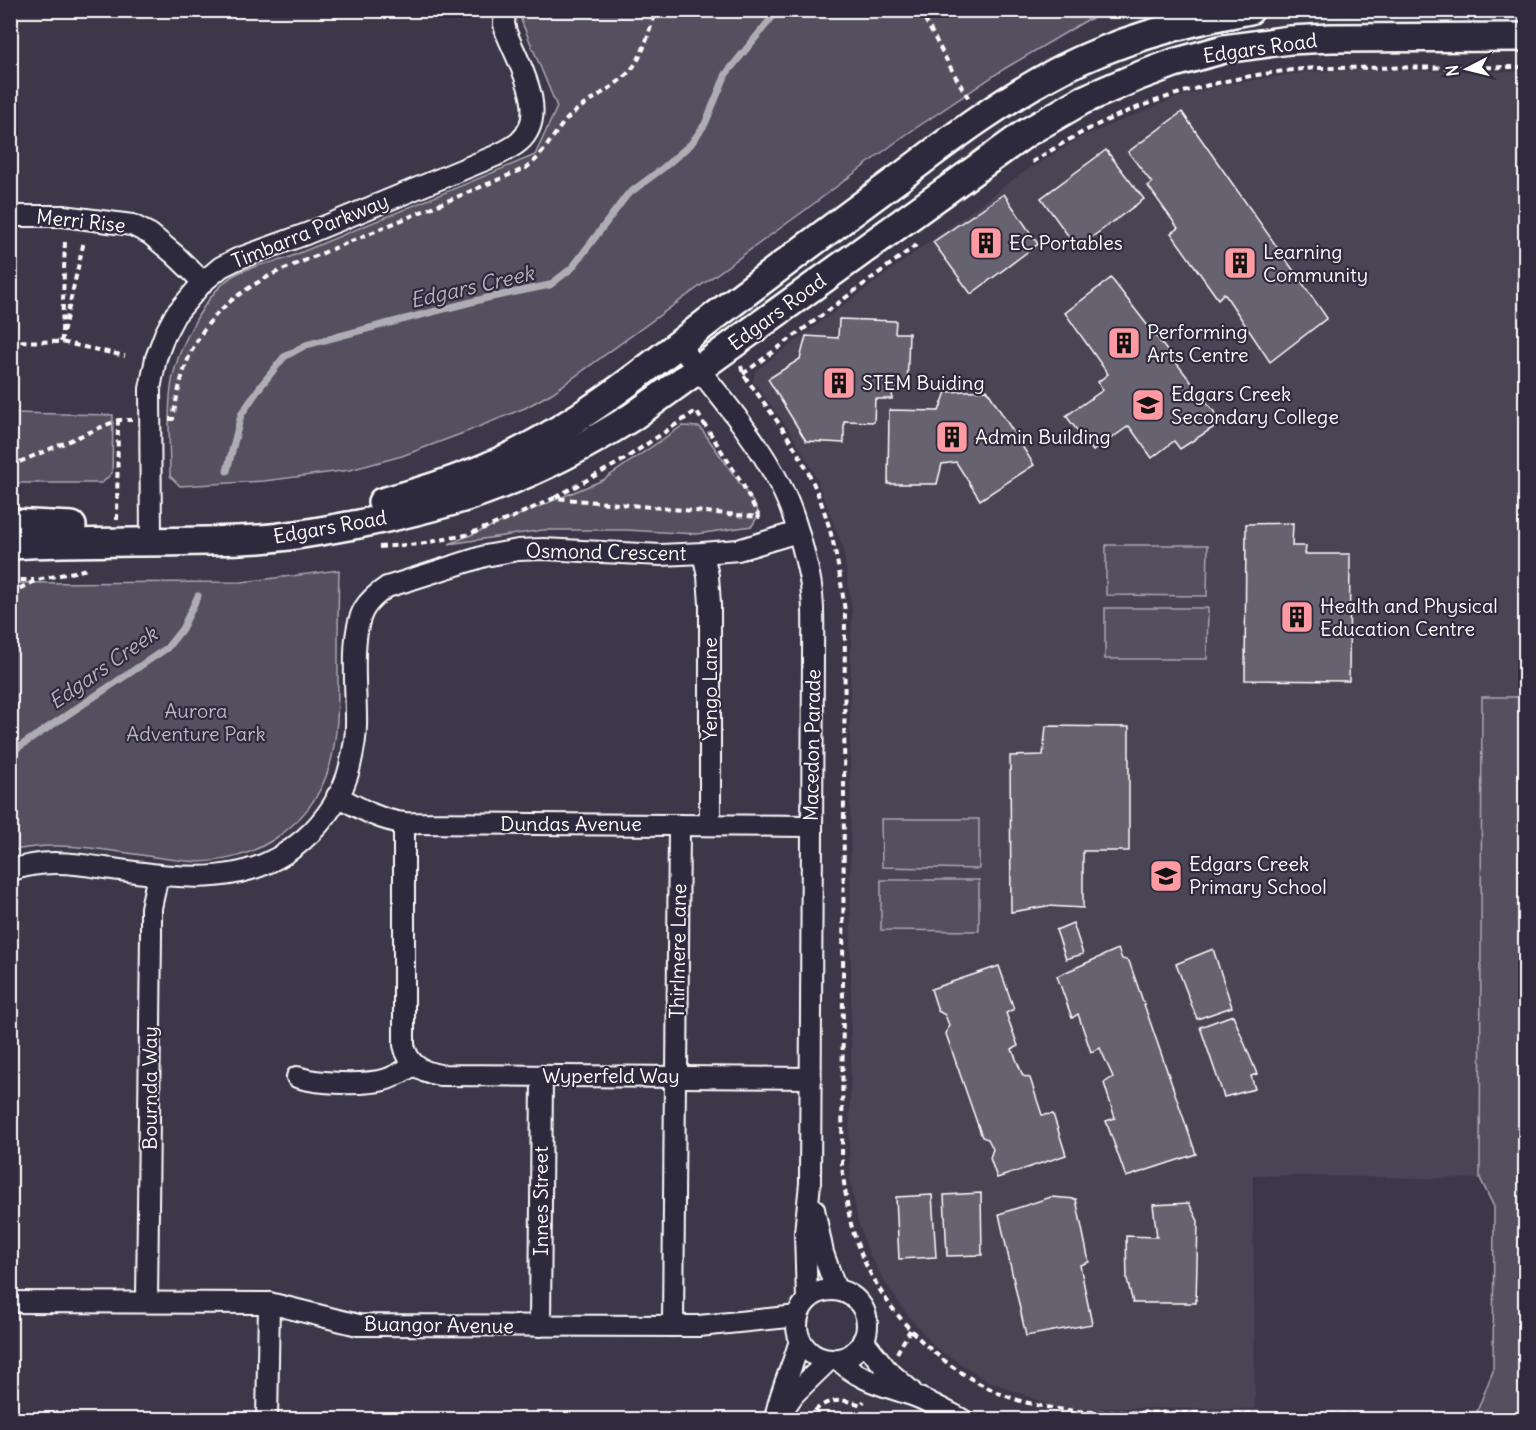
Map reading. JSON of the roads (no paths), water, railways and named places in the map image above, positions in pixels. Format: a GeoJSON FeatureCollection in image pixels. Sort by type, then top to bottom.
{"type":"FeatureCollection","features":[{"type":"Feature","properties":{"kind":"main road","name":"Edgars Road"},"geometry":{"type":"LineString","coordinates":[[10,545],[151,535],[275,522],[384,502],[461,477],[514,454],[562,428],[679,345],[792,257],[981,117],[1023,90],[1065,68],[1120,44],[1167,29],[1250,10]]}},
{"type":"Feature","properties":{"kind":"main road","name":"Edgars Road"},"geometry":{"type":"LineString","coordinates":[[10,523],[117,526],[151,535],[264,539],[322,531],[400,515],[486,491],[590,444],[632,417],[1026,132],[1083,100],[1174,63],[1224,49],[1290,40],[1526,37]]}},
{"type":"Feature","properties":{"kind":"street","name":"Timbarra Parkway"},"geometry":{"type":"LineString","coordinates":[[151,535],[150,389],[156,358],[165,334],[176,315],[203,282],[221,267],[502,152],[520,141],[531,122],[533,103],[506,32],[505,10]]}},
{"type":"Feature","properties":{"kind":"street","name":"Merri Rise"},"geometry":{"type":"LineString","coordinates":[[10,216],[63,216],[132,225],[150,234],[203,282]]}},
{"type":"Feature","properties":{"kind":"street","name":"Macedon Parade"},"geometry":{"type":"LineString","coordinates":[[679,345],[765,459],[783,489],[809,572],[812,597],[813,658],[810,1183],[802,1308]]}},
{"type":"Feature","properties":{"kind":"street","name":"Osmond Crescent"},"geometry":{"type":"LineString","coordinates":[[10,871],[43,863],[71,863],[158,875],[200,878],[251,870],[294,849],[312,833],[337,796],[348,772],[355,745],[358,625],[364,609],[374,596],[387,586],[485,556],[518,550],[543,549],[661,555],[703,553],[738,550],[798,532]]}},
{"type":"Feature","properties":{"kind":"street","name":"Yengo Lane"},"geometry":{"type":"LineString","coordinates":[[703,553],[708,576],[710,604],[710,825]]}},
{"type":"Feature","properties":{"kind":"street","name":"Dundas Avenue"},"geometry":{"type":"LineString","coordinates":[[337,796],[375,816],[388,821],[404,823],[811,826]]}},
{"type":"Feature","properties":{"kind":"street"},"geometry":{"type":"LineString","coordinates":[[297,1077],[321,1082],[375,1081],[391,1077],[414,1065],[405,1052],[403,1039],[404,823]]}},
{"type":"Feature","properties":{"kind":"street","name":"Thirlmere Lane"},"geometry":{"type":"LineString","coordinates":[[673,1326],[679,825]]}},
{"type":"Feature","properties":{"kind":"street","name":"Bournda Way"},"geometry":{"type":"LineString","coordinates":[[147,1302],[151,916],[158,875]]}},
{"type":"Feature","properties":{"kind":"street","name":"Wyperfeld Way"},"geometry":{"type":"LineString","coordinates":[[414,1065],[428,1073],[440,1075],[810,1077]]}},
{"type":"Feature","properties":{"kind":"street","name":"Innes Street"},"geometry":{"type":"LineString","coordinates":[[540,1326],[542,1076]]}},
{"type":"Feature","properties":{"kind":"street","name":"Macedon Parade"},"geometry":{"type":"LineString","coordinates":[[810,1183],[823,1253],[836,1290]]}},
{"type":"Feature","properties":{"kind":"street"},"geometry":{"type":"LineString","coordinates":[[777,1419],[794,1394],[833,1359],[853,1353],[863,1340],[866,1327],[865,1314],[859,1303],[849,1294],[836,1290],[816,1294],[802,1308],[797,1328],[800,1340],[812,1354],[833,1359],[849,1371],[917,1397],[963,1419]]}},
{"type":"Feature","properties":{"kind":"street","name":"Buangor Avenue"},"geometry":{"type":"LineString","coordinates":[[10,1302],[268,1303],[358,1325],[699,1326],[731,1321],[765,1320],[802,1308]]}},
{"type":"Feature","properties":{"kind":"street"},"geometry":{"type":"LineString","coordinates":[[267,1419],[268,1303]]}},
{"type":"Feature","properties":{"kind":"street"},"geometry":{"type":"LineString","coordinates":[[777,1419],[777,1405],[793,1366],[800,1340]]}},
{"type":"Feature","properties":{"kind":"street"},"geometry":{"type":"LineString","coordinates":[[863,1340],[887,1370],[917,1397]]}},
{"type":"Feature","properties":{"kind":"waterway","name":"Edgars Creek"},"geometry":{"type":"LineString","coordinates":[[227,471],[241,415],[284,357],[306,345],[487,298],[550,285],[572,268],[627,195],[691,144],[705,124],[726,74],[778,10]]}},
{"type":"Feature","properties":{"kind":"waterway","name":"Edgars Creek"},"geometry":{"type":"LineString","coordinates":[[10,753],[167,648],[182,629],[198,596]]}},
{"type":"Feature","properties":{"kind":"place","name":"EC Portables"},"geometry":{"type":"Point","coordinates":[986,243]}},
{"type":"Feature","properties":{"kind":"place","name":"Learning Community"},"geometry":{"type":"Point","coordinates":[1240,263]}},
{"type":"Feature","properties":{"kind":"place","name":"Performing Arts Centre"},"geometry":{"type":"Point","coordinates":[1124,343]}},
{"type":"Feature","properties":{"kind":"place","name":"STEM Buiding"},"geometry":{"type":"Point","coordinates":[839,383]}},
{"type":"Feature","properties":{"kind":"place","name":"Edgars Creek Secondary College"},"geometry":{"type":"Point","coordinates":[1148,405]}},
{"type":"Feature","properties":{"kind":"place","name":"Admin Building"},"geometry":{"type":"Point","coordinates":[952,437]}},
{"type":"Feature","properties":{"kind":"place","name":"Health and Physical Education Centre"},"geometry":{"type":"Point","coordinates":[1297,617]}},
{"type":"Feature","properties":{"kind":"place","name":"Edgars Creek Primary School"},"geometry":{"type":"Point","coordinates":[1166,876]}},
{"type":"Feature","properties":{"kind":"park label","name":"Aurora Adventure Park"},"geometry":{"type":"Point","coordinates":[196,722]}}]}
